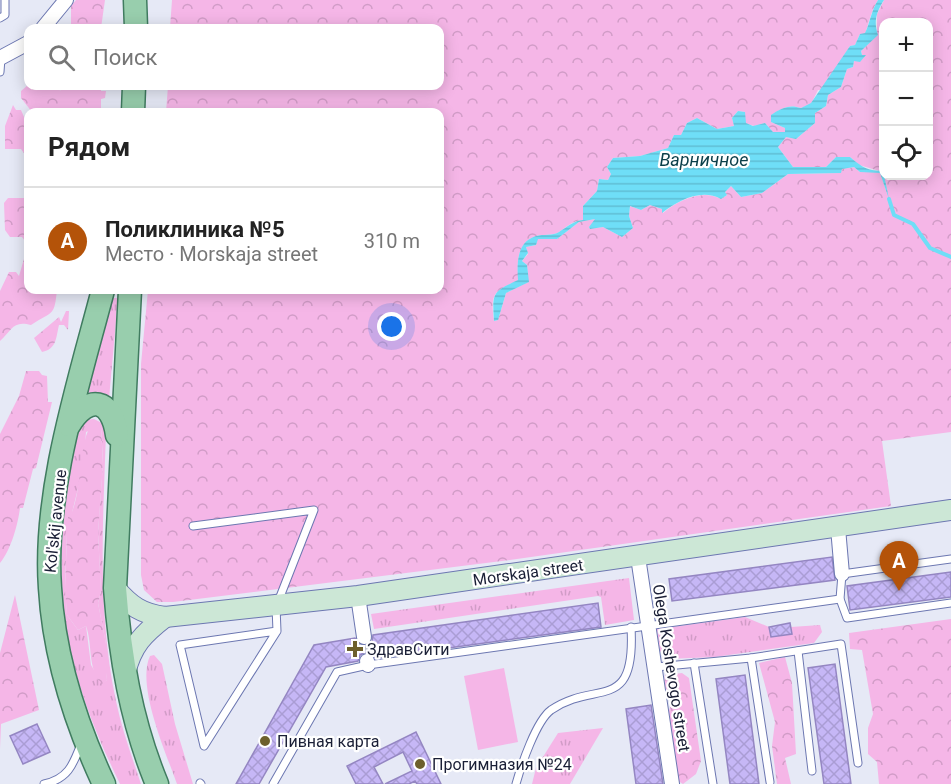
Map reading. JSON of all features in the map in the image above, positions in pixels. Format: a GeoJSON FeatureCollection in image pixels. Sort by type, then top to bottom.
{"type":"FeatureCollection","features":[{"type":"Feature","properties":{"kind":"main road"},"geometry":{"type":"LineString","coordinates":[[135,0],[136,24]]}},
{"type":"Feature","properties":{"kind":"main road"},"geometry":{"type":"LineString","coordinates":[[133,108],[134,90]]}},
{"type":"Feature","properties":{"kind":"main road","name":"Kol'skij avenue"},"geometry":{"type":"LineString","coordinates":[[102,294],[68,427],[51,535],[49,586],[55,635],[83,739],[104,784]]}},
{"type":"Feature","properties":{"kind":"main road"},"geometry":{"type":"LineString","coordinates":[[130,294],[115,588],[125,673],[136,730],[157,784]]}},
{"type":"Feature","properties":{"kind":"main road"},"geometry":{"type":"LineString","coordinates":[[68,427],[82,409],[90,404],[104,406],[115,423],[120,456]]}},
{"type":"Feature","properties":{"kind":"street"},"geometry":{"type":"LineString","coordinates":[[46,24],[66,0]]}},
{"type":"Feature","properties":{"kind":"street"},"geometry":{"type":"LineString","coordinates":[[0,62],[24,46]]}},
{"type":"Feature","properties":{"kind":"street","name":"Morskaja street"},"geometry":{"type":"LineString","coordinates":[[115,588],[129,604],[147,615],[165,617],[276,607],[638,557],[951,510]]}},
{"type":"Feature","properties":{"kind":"street"},"geometry":{"type":"LineString","coordinates":[[837,528],[842,574]]}},
{"type":"Feature","properties":{"kind":"street","name":"Olega Koshevogo street"},"geometry":{"type":"LineString","coordinates":[[638,557],[672,784]]}},
{"type":"Feature","properties":{"kind":"street"},"geometry":{"type":"LineString","coordinates":[[358,596],[364,637]]}},
{"type":"Feature","properties":{"kind":"street"},"geometry":{"type":"LineString","coordinates":[[125,673],[132,648],[139,637],[165,617]]}},
{"type":"Feature","properties":{"kind":"lane"},"geometry":{"type":"LineString","coordinates":[[0,18],[5,15],[5,0]]}},
{"type":"Feature","properties":{"kind":"lane"},"geometry":{"type":"LineString","coordinates":[[193,526],[314,510],[276,607],[278,632],[204,746],[180,645],[278,632]]}},
{"type":"Feature","properties":{"kind":"lane"},"geometry":{"type":"LineString","coordinates":[[951,559],[842,574],[840,599],[847,618],[951,603]]}},
{"type":"Feature","properties":{"kind":"lane"},"geometry":{"type":"LineString","coordinates":[[273,784],[337,672],[367,663],[840,599]]}},
{"type":"Feature","properties":{"kind":"lane"},"geometry":{"type":"LineString","coordinates":[[516,784],[539,726],[550,711],[572,702],[608,693],[624,679],[632,645],[631,627]]}},
{"type":"Feature","properties":{"kind":"lane"},"geometry":{"type":"LineString","coordinates":[[656,667],[751,658],[841,644],[858,763]]}},
{"type":"Feature","properties":{"kind":"lane"},"geometry":{"type":"LineString","coordinates":[[798,651],[812,771]]}},
{"type":"Feature","properties":{"kind":"lane"},"geometry":{"type":"LineString","coordinates":[[751,658],[770,782]]}},
{"type":"Feature","properties":{"kind":"lane"},"geometry":{"type":"LineString","coordinates":[[694,663],[713,784]]}},
{"type":"Feature","properties":{"kind":"lane"},"geometry":{"type":"LineString","coordinates":[[44,784],[58,781],[73,765],[83,739]]}},
{"type":"Feature","properties":{"kind":"green space"},"geometry":{"type":"Polygon","coordinates":[[[76,0],[105,0],[102,24],[71,24],[71,6],[76,0]]]}},
{"type":"Feature","properties":{"kind":"green space"},"geometry":{"type":"Polygon","coordinates":[[[172,0],[878,0],[865,34],[860,34],[855,45],[850,46],[823,90],[818,90],[811,104],[801,108],[785,107],[772,115],[771,122],[785,128],[785,132],[773,132],[765,123],[754,126],[745,123],[745,112],[738,111],[732,118],[734,126],[717,129],[697,118],[687,123],[681,135],[674,135],[668,148],[640,156],[613,158],[607,167],[611,174],[608,180],[599,179],[597,191],[583,206],[583,220],[573,222],[557,233],[536,236],[525,243],[518,261],[519,280],[499,290],[494,299],[494,321],[498,320],[506,293],[528,282],[527,265],[522,261],[528,254],[526,247],[536,245],[537,239],[557,239],[579,222],[595,219],[596,222],[589,227],[590,229],[603,227],[622,237],[633,228],[629,216],[630,206],[641,210],[650,205],[662,209],[663,213],[691,197],[706,195],[721,199],[727,195],[725,192],[731,186],[741,197],[762,193],[788,174],[840,173],[842,169],[854,167],[860,172],[879,172],[879,180],[883,180],[887,193],[885,180],[933,180],[933,18],[879,18],[879,171],[859,165],[850,157],[836,157],[826,167],[793,167],[778,147],[786,137],[796,139],[815,123],[815,113],[826,106],[828,95],[841,87],[847,69],[853,67],[854,61],[860,61],[865,56],[861,51],[877,35],[877,14],[884,0],[951,0],[951,432],[882,441],[891,506],[517,559],[173,602],[157,602],[144,590],[141,575],[141,364],[148,294],[444,294],[444,108],[166,108],[168,90],[444,90],[444,24],[170,24],[172,0]]]}},
{"type":"Feature","properties":{"kind":"green space"},"geometry":{"type":"Polygon","coordinates":[[[24,88],[106,91],[105,98],[101,99],[101,108],[29,108],[21,98],[21,91],[24,88]]]}},
{"type":"Feature","properties":{"kind":"green space"},"geometry":{"type":"Polygon","coordinates":[[[13,105],[16,110],[21,110],[24,117],[24,153],[21,149],[5,149],[5,126],[13,105]]]}},
{"type":"Feature","properties":{"kind":"green space"},"geometry":{"type":"Polygon","coordinates":[[[8,198],[24,198],[24,240],[22,237],[10,237],[5,230],[4,203],[8,198]]]}},
{"type":"Feature","properties":{"kind":"green space"},"geometry":{"type":"Polygon","coordinates":[[[24,259],[24,294],[56,294],[54,309],[31,325],[16,325],[0,341],[0,291],[9,272],[16,272],[19,276],[24,259]]]}},
{"type":"Feature","properties":{"kind":"green space"},"geometry":{"type":"Polygon","coordinates":[[[110,298],[118,298],[109,399],[96,393],[84,395],[110,298]]]}},
{"type":"Feature","properties":{"kind":"green space"},"geometry":{"type":"Polygon","coordinates":[[[66,311],[69,311],[68,330],[64,325],[59,325],[53,345],[42,352],[34,338],[59,317],[61,322],[66,311]]]}},
{"type":"Feature","properties":{"kind":"green space"},"geometry":{"type":"Polygon","coordinates":[[[26,371],[39,371],[42,375],[47,376],[48,402],[52,402],[36,468],[33,469],[23,508],[20,508],[11,544],[0,563],[0,434],[19,396],[26,371]]]}},
{"type":"Feature","properties":{"kind":"green space"},"geometry":{"type":"Polygon","coordinates":[[[94,419],[104,424],[106,433],[103,567],[106,635],[118,712],[141,784],[120,784],[103,748],[78,680],[64,612],[62,539],[66,499],[74,448],[85,420],[94,419]],[[101,426],[86,432],[83,468],[67,533],[65,583],[67,615],[78,630],[86,626],[91,665],[102,683],[107,680],[103,652],[103,644],[106,644],[98,603],[101,591],[98,533],[103,462],[101,426]]]}},
{"type":"Feature","properties":{"kind":"green space"},"geometry":{"type":"Polygon","coordinates":[[[92,424],[101,426],[103,464],[98,533],[101,591],[98,603],[107,649],[104,646],[107,680],[102,684],[92,664],[86,626],[78,630],[67,615],[65,588],[67,534],[65,538],[69,511],[70,516],[77,494],[84,442],[92,424]]]}},
{"type":"Feature","properties":{"kind":"green space"},"geometry":{"type":"Polygon","coordinates":[[[629,578],[634,620],[605,625],[601,597],[598,596],[374,629],[371,614],[629,578]]]}},
{"type":"Feature","properties":{"kind":"green space"},"geometry":{"type":"Polygon","coordinates":[[[15,595],[39,710],[1,724],[0,749],[0,653],[15,595]]]}},
{"type":"Feature","properties":{"kind":"green space"},"geometry":{"type":"Polygon","coordinates":[[[745,617],[769,627],[771,637],[791,627],[820,625],[822,632],[814,643],[715,657],[667,659],[660,651],[657,629],[745,617]]]}},
{"type":"Feature","properties":{"kind":"green space"},"geometry":{"type":"Polygon","coordinates":[[[951,619],[951,784],[879,784],[877,762],[868,754],[868,728],[873,714],[862,650],[850,649],[849,633],[951,619]]]}},
{"type":"Feature","properties":{"kind":"green space"},"geometry":{"type":"Polygon","coordinates":[[[154,655],[162,664],[175,724],[193,784],[177,784],[154,719],[149,701],[147,669],[150,656],[154,655]]]}},
{"type":"Feature","properties":{"kind":"green space"},"geometry":{"type":"Polygon","coordinates":[[[785,657],[792,683],[796,754],[785,758],[791,784],[777,784],[772,746],[775,722],[759,663],[785,657]]]}},
{"type":"Feature","properties":{"kind":"green space"},"geometry":{"type":"Polygon","coordinates":[[[504,668],[518,742],[478,750],[464,676],[504,668]]]}},
{"type":"Feature","properties":{"kind":"green space"},"geometry":{"type":"Polygon","coordinates":[[[682,673],[689,678],[701,761],[696,774],[683,784],[675,779],[669,711],[674,695],[664,687],[665,675],[682,673]]]}},
{"type":"Feature","properties":{"kind":"green space"},"geometry":{"type":"Polygon","coordinates":[[[603,728],[570,784],[532,784],[536,768],[558,733],[603,728]]]}},
{"type":"Feature","properties":{"kind":"water","name":"Варничное"},"geometry":{"type":"Polygon","coordinates":[[[878,0],[884,0],[876,16],[878,35],[861,51],[862,55],[866,55],[860,62],[854,61],[853,67],[847,69],[841,87],[828,95],[826,106],[815,113],[815,123],[796,139],[786,137],[778,147],[793,167],[826,167],[836,157],[850,157],[869,169],[879,171],[879,173],[860,172],[854,167],[842,169],[841,173],[788,174],[762,193],[741,197],[731,186],[725,192],[727,195],[721,199],[698,195],[675,204],[662,213],[662,209],[650,205],[641,210],[630,206],[629,216],[633,228],[622,237],[603,227],[590,229],[595,219],[579,222],[557,239],[538,239],[536,245],[526,247],[528,253],[522,261],[527,265],[529,282],[506,293],[498,320],[494,321],[494,298],[503,287],[518,280],[519,255],[525,243],[536,236],[557,233],[573,223],[583,220],[583,206],[597,191],[599,179],[608,180],[611,174],[607,167],[613,158],[640,156],[668,148],[674,135],[681,135],[687,123],[697,118],[717,129],[734,126],[732,118],[738,111],[745,112],[746,123],[753,126],[765,123],[773,132],[785,132],[785,128],[771,122],[771,115],[785,107],[801,108],[811,103],[850,46],[855,45],[860,34],[865,33],[878,0]]]}},
{"type":"Feature","properties":{"kind":"water","name":"Варничное"},"geometry":{"type":"Polygon","coordinates":[[[882,180],[885,180],[889,199],[882,180]]]}},
{"type":"Feature","properties":{"kind":"building"},"geometry":{"type":"Polygon","coordinates":[[[832,557],[835,580],[672,601],[669,579],[832,557]]]}},
{"type":"Feature","properties":{"kind":"building"},"geometry":{"type":"Polygon","coordinates":[[[951,572],[951,597],[850,610],[847,586],[951,572]]]}},
{"type":"Feature","properties":{"kind":"building"},"geometry":{"type":"Polygon","coordinates":[[[598,603],[601,627],[376,658],[365,652],[360,655],[358,661],[326,667],[259,784],[236,784],[314,645],[355,638],[360,645],[366,646],[372,641],[373,635],[598,603]]]}},
{"type":"Feature","properties":{"kind":"building"},"geometry":{"type":"Polygon","coordinates":[[[790,623],[792,634],[771,637],[769,627],[790,623]]]}},
{"type":"Feature","properties":{"kind":"building"},"geometry":{"type":"Polygon","coordinates":[[[835,664],[851,784],[824,784],[808,668],[835,664]]]}},
{"type":"Feature","properties":{"kind":"building"},"geometry":{"type":"Polygon","coordinates":[[[745,675],[759,784],[730,784],[716,679],[745,675]]]}},
{"type":"Feature","properties":{"kind":"building"},"geometry":{"type":"Polygon","coordinates":[[[651,705],[663,784],[636,784],[626,709],[651,705]]]}},
{"type":"Feature","properties":{"kind":"building"},"geometry":{"type":"Polygon","coordinates":[[[37,724],[50,752],[23,764],[10,736],[37,724]]]}},
{"type":"Feature","properties":{"kind":"building","name":"Прогимназия №24"},"geometry":{"type":"Polygon","coordinates":[[[416,732],[441,784],[417,784],[415,781],[409,784],[385,784],[412,771],[403,752],[374,767],[383,784],[356,784],[347,766],[416,732]]]}},
{"type":"Feature","properties":{"kind":"waterway"},"geometry":{"type":"LineString","coordinates":[[889,199],[894,215],[913,224],[930,248],[951,257]]}},
{"type":"Feature","properties":{"kind":"tunnel"},"geometry":{"type":"LineString","coordinates":[[364,637],[367,661]]}},
{"type":"Feature","properties":{"kind":"place","name":"Поликлиника №5"},"geometry":{"type":"Point","coordinates":[899,591]}},
{"type":"Feature","properties":{"kind":"place","name":"ЗдравСити"},"geometry":{"type":"Point","coordinates":[355,649]}},
{"type":"Feature","properties":{"kind":"place","name":"Пивная карта"},"geometry":{"type":"Point","coordinates":[265,741]}},
{"type":"Feature","properties":{"kind":"place","name":"Прогимназия №24"},"geometry":{"type":"Point","coordinates":[420,764]}}]}
